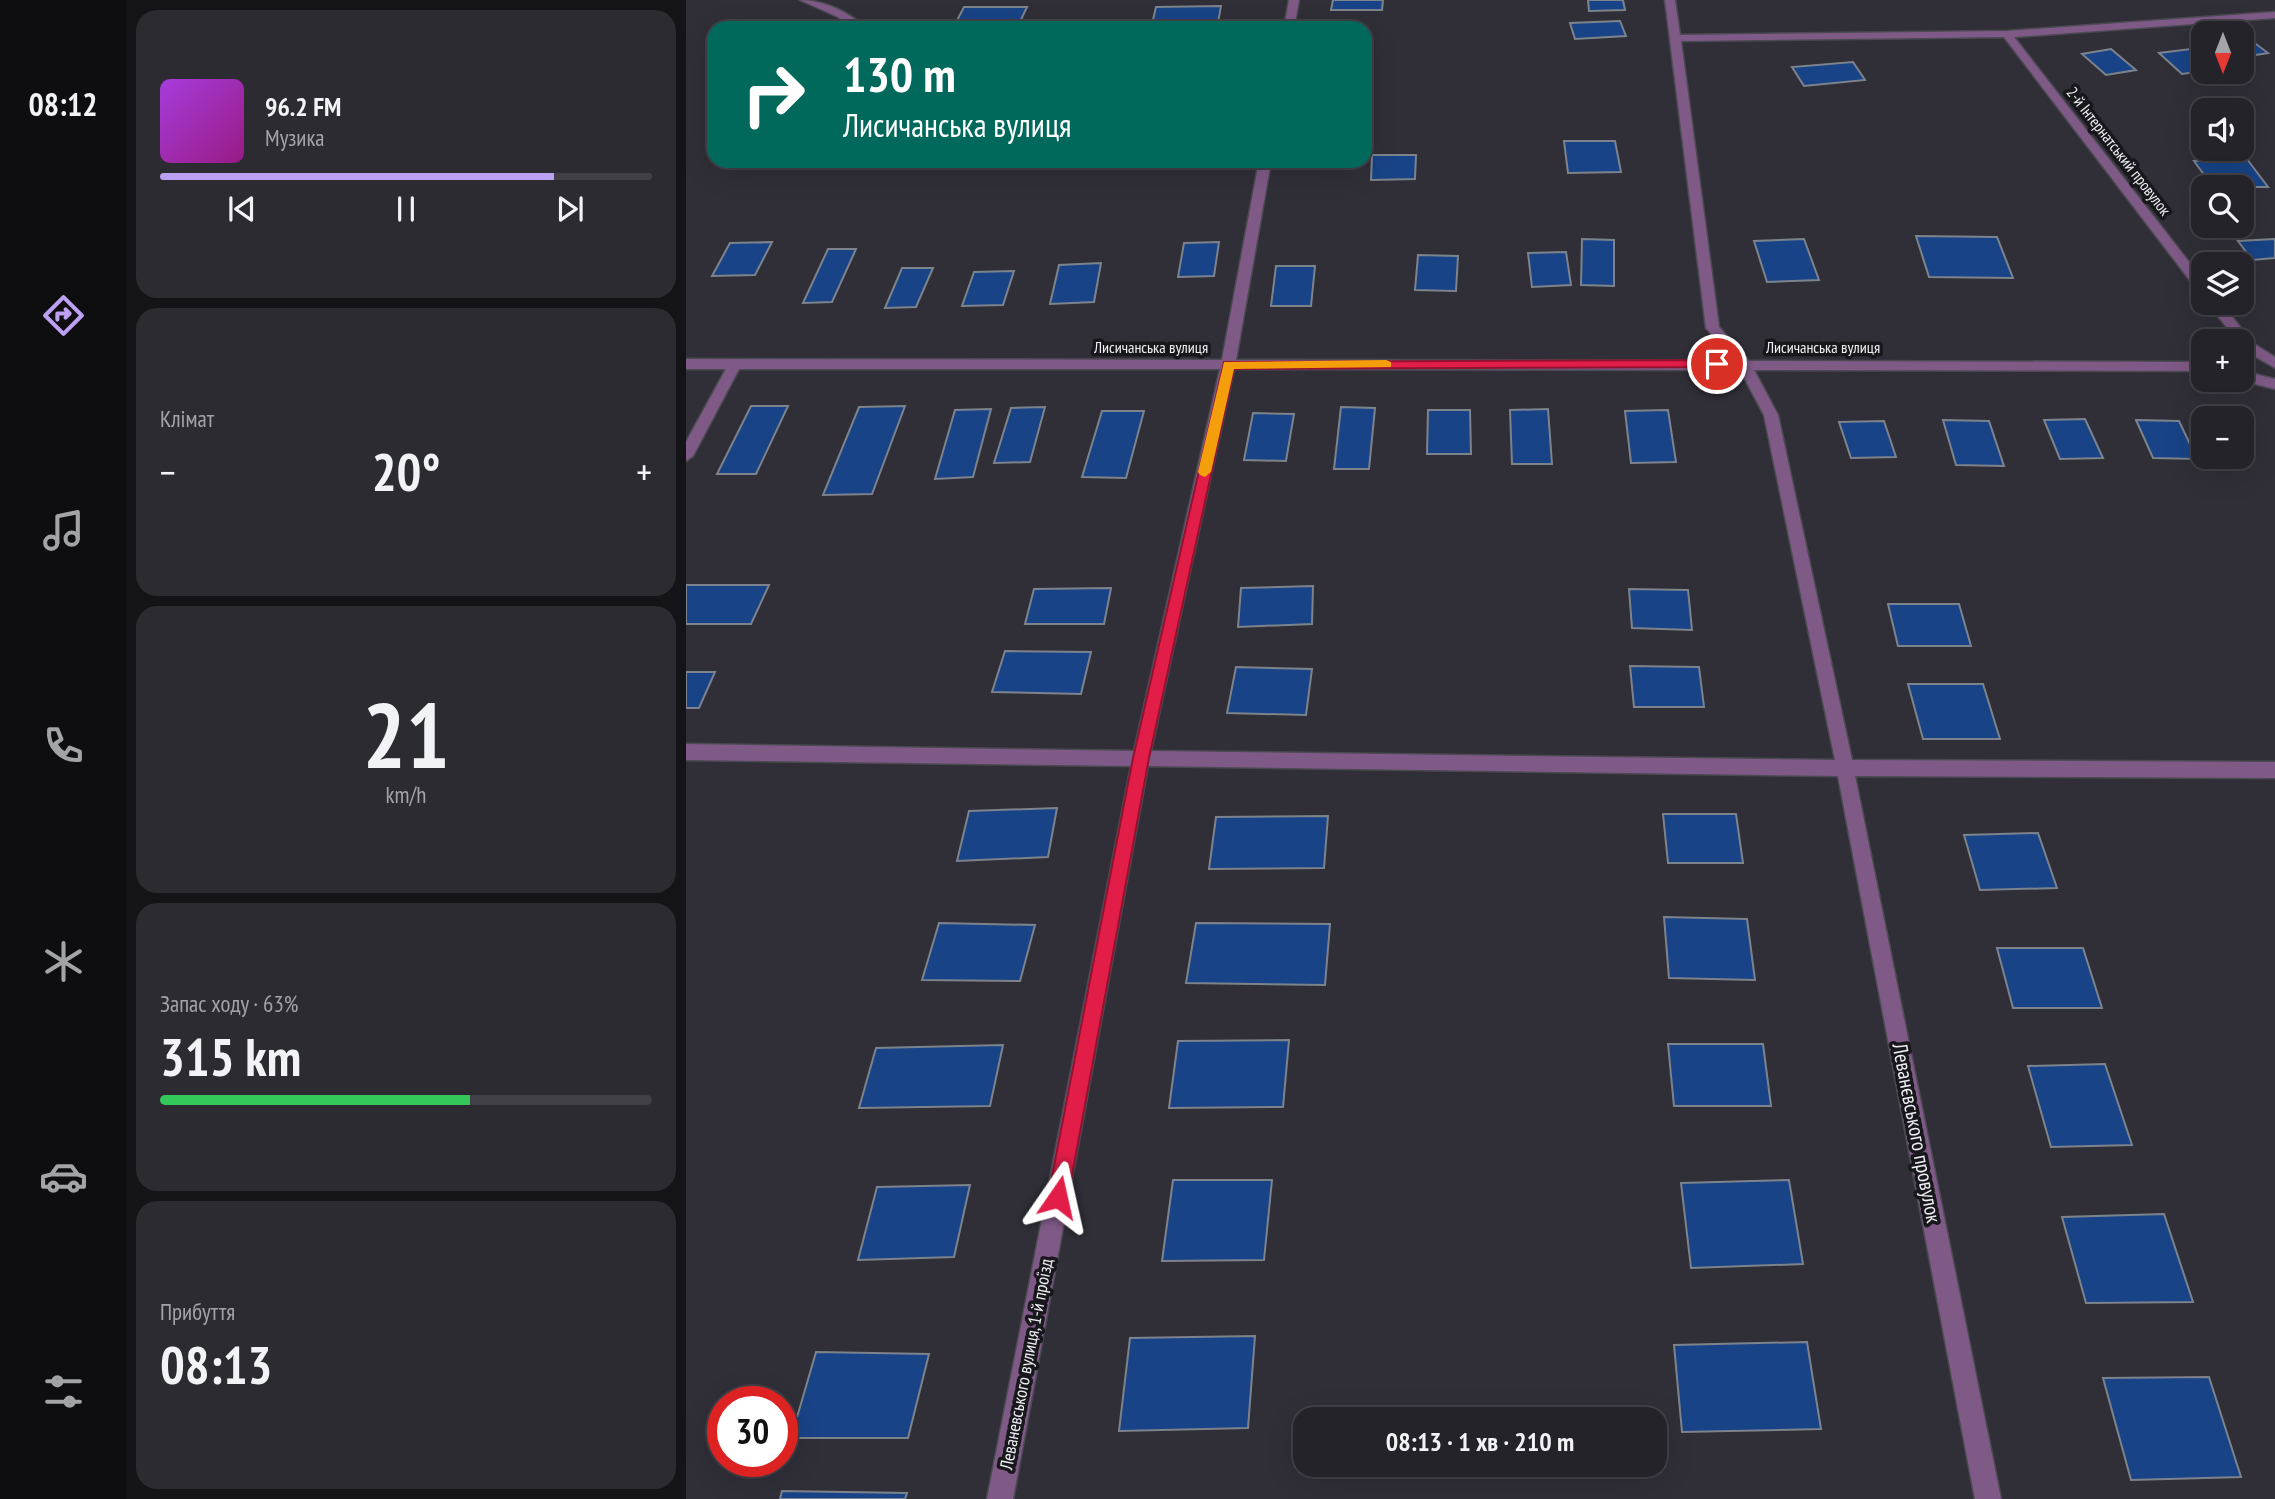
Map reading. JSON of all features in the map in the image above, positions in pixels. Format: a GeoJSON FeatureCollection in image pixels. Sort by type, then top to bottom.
{"type":"FeatureCollection","features":[{"type":"Feature","properties":{"kind":"street"},"geometry":{"type":"LineString","coordinates":[[805,0],[851,21]]}},
{"type":"Feature","properties":{"kind":"street"},"geometry":{"type":"LineString","coordinates":[[1290,21],[1294,0]]}},
{"type":"Feature","properties":{"kind":"street","name":"Леванєвського провулок"},"geometry":{"type":"LineString","coordinates":[[1670,0],[1713,328],[1744,364],[1771,415],[1845,768],[1989,1499]]}},
{"type":"Feature","properties":{"kind":"street"},"geometry":{"type":"LineString","coordinates":[[1676,38],[2007,34],[2275,15]]}},
{"type":"Feature","properties":{"kind":"street","name":"2-й Інтернатський провулок"},"geometry":{"type":"LineString","coordinates":[[2007,34],[2191,272]]}},
{"type":"Feature","properties":{"kind":"street","name":"Леваневського вулиця, 1-й проїзд"},"geometry":{"type":"LineString","coordinates":[[1000,1499],[1141,758],[1228,365],[1264,168]]}},
{"type":"Feature","properties":{"kind":"street"},"geometry":{"type":"LineString","coordinates":[[2224,315],[2249,347],[2275,363]]}},
{"type":"Feature","properties":{"kind":"street","name":"Лисичанська вулиця"},"geometry":{"type":"LineString","coordinates":[[686,363],[2191,366]]}},
{"type":"Feature","properties":{"kind":"street"},"geometry":{"type":"LineString","coordinates":[[686,456],[735,364]]}},
{"type":"Feature","properties":{"kind":"street"},"geometry":{"type":"LineString","coordinates":[[2254,379],[2275,384]]}},
{"type":"Feature","properties":{"kind":"street"},"geometry":{"type":"LineString","coordinates":[[686,752],[1845,768],[2275,770]]}},
{"type":"Feature","properties":{"kind":"building"},"geometry":{"type":"Polygon","coordinates":[[[1333,0],[1383,0],[1382,10],[1331,10],[1333,0]]]}},
{"type":"Feature","properties":{"kind":"building"},"geometry":{"type":"Polygon","coordinates":[[[1588,0],[1623,0],[1625,10],[1589,11],[1588,0]]]}},
{"type":"Feature","properties":{"kind":"building"},"geometry":{"type":"Polygon","coordinates":[[[1221,6],[1218,21],[1153,21],[1156,7],[1221,6]]]}},
{"type":"Feature","properties":{"kind":"building"},"geometry":{"type":"Polygon","coordinates":[[[964,7],[1027,7],[1020,21],[957,21],[964,7]]]}},
{"type":"Feature","properties":{"kind":"building"},"geometry":{"type":"Polygon","coordinates":[[[1620,21],[1626,36],[1575,39],[1570,23],[1620,21]]]}},
{"type":"Feature","properties":{"kind":"building"},"geometry":{"type":"Polygon","coordinates":[[[2254,42],[2268,53],[2254,55],[2254,42]]]}},
{"type":"Feature","properties":{"kind":"building"},"geometry":{"type":"Polygon","coordinates":[[[2111,49],[2136,70],[2106,75],[2082,54],[2111,49]]]}},
{"type":"Feature","properties":{"kind":"building"},"geometry":{"type":"Polygon","coordinates":[[[2191,49],[2191,73],[2182,74],[2159,53],[2191,49]]]}},
{"type":"Feature","properties":{"kind":"building"},"geometry":{"type":"Polygon","coordinates":[[[1853,62],[1865,80],[1804,86],[1792,67],[1853,62]]]}},
{"type":"Feature","properties":{"kind":"building"},"geometry":{"type":"Polygon","coordinates":[[[1564,141],[1615,141],[1621,172],[1568,173],[1564,141]]]}},
{"type":"Feature","properties":{"kind":"building"},"geometry":{"type":"Polygon","coordinates":[[[1372,155],[1416,155],[1415,179],[1371,180],[1372,155]]]}},
{"type":"Feature","properties":{"kind":"building"},"geometry":{"type":"Polygon","coordinates":[[[2194,161],[2248,161],[2268,187],[2254,187],[2254,175],[2204,175],[2194,161]]]}},
{"type":"Feature","properties":{"kind":"building"},"geometry":{"type":"Polygon","coordinates":[[[1916,236],[1997,237],[2013,278],[1929,277],[1916,236]]]}},
{"type":"Feature","properties":{"kind":"building"},"geometry":{"type":"Polygon","coordinates":[[[1582,239],[1614,240],[1614,286],[1581,285],[1582,239]]]}},
{"type":"Feature","properties":{"kind":"building"},"geometry":{"type":"Polygon","coordinates":[[[1804,239],[1819,280],[1767,282],[1754,241],[1804,239]]]}},
{"type":"Feature","properties":{"kind":"building"},"geometry":{"type":"Polygon","coordinates":[[[2275,239],[2275,258],[2254,260],[2254,252],[2246,252],[2238,241],[2275,239]]]}},
{"type":"Feature","properties":{"kind":"building"},"geometry":{"type":"Polygon","coordinates":[[[772,242],[755,275],[712,276],[730,243],[772,242]]]}},
{"type":"Feature","properties":{"kind":"building"},"geometry":{"type":"Polygon","coordinates":[[[1219,242],[1214,276],[1178,277],[1184,243],[1219,242]]]}},
{"type":"Feature","properties":{"kind":"building"},"geometry":{"type":"Polygon","coordinates":[[[828,249],[856,249],[832,302],[803,303],[828,249]]]}},
{"type":"Feature","properties":{"kind":"building"},"geometry":{"type":"Polygon","coordinates":[[[1566,252],[1571,285],[1532,287],[1528,253],[1566,252]]]}},
{"type":"Feature","properties":{"kind":"building"},"geometry":{"type":"Polygon","coordinates":[[[1418,255],[1458,256],[1456,291],[1415,290],[1418,255]]]}},
{"type":"Feature","properties":{"kind":"building"},"geometry":{"type":"Polygon","coordinates":[[[1101,263],[1094,302],[1050,304],[1059,265],[1101,263]]]}},
{"type":"Feature","properties":{"kind":"building"},"geometry":{"type":"Polygon","coordinates":[[[1276,266],[1315,266],[1311,306],[1271,306],[1276,266]]]}},
{"type":"Feature","properties":{"kind":"building"},"geometry":{"type":"Polygon","coordinates":[[[902,268],[933,268],[916,307],[885,308],[902,268]]]}},
{"type":"Feature","properties":{"kind":"building"},"geometry":{"type":"Polygon","coordinates":[[[1014,271],[1003,305],[962,306],[974,272],[1014,271]]]}},
{"type":"Feature","properties":{"kind":"building"},"geometry":{"type":"Polygon","coordinates":[[[751,406],[788,406],[756,474],[717,474],[751,406]]]}},
{"type":"Feature","properties":{"kind":"building"},"geometry":{"type":"Polygon","coordinates":[[[905,406],[872,494],[823,495],[859,407],[905,406]]]}},
{"type":"Feature","properties":{"kind":"building"},"geometry":{"type":"Polygon","coordinates":[[[1045,407],[1030,462],[994,463],[1011,408],[1045,407]]]}},
{"type":"Feature","properties":{"kind":"building"},"geometry":{"type":"Polygon","coordinates":[[[1341,407],[1375,408],[1369,469],[1334,469],[1341,407]]]}},
{"type":"Feature","properties":{"kind":"building"},"geometry":{"type":"Polygon","coordinates":[[[991,409],[973,477],[935,479],[955,410],[991,409]]]}},
{"type":"Feature","properties":{"kind":"building"},"geometry":{"type":"Polygon","coordinates":[[[1548,409],[1552,464],[1512,464],[1510,410],[1548,409]]]}},
{"type":"Feature","properties":{"kind":"building"},"geometry":{"type":"Polygon","coordinates":[[[1428,410],[1470,410],[1471,454],[1427,454],[1428,410]]]}},
{"type":"Feature","properties":{"kind":"building"},"geometry":{"type":"Polygon","coordinates":[[[1668,410],[1676,462],[1631,463],[1625,411],[1668,410]]]}},
{"type":"Feature","properties":{"kind":"building"},"geometry":{"type":"Polygon","coordinates":[[[1102,411],[1144,411],[1126,478],[1082,477],[1102,411]]]}},
{"type":"Feature","properties":{"kind":"building"},"geometry":{"type":"Polygon","coordinates":[[[1253,413],[1294,414],[1286,461],[1244,460],[1253,413]]]}},
{"type":"Feature","properties":{"kind":"building"},"geometry":{"type":"Polygon","coordinates":[[[2085,419],[2103,458],[2060,459],[2044,420],[2085,419]]]}},
{"type":"Feature","properties":{"kind":"building"},"geometry":{"type":"Polygon","coordinates":[[[1943,420],[1989,421],[2004,466],[1956,465],[1943,420]]]}},
{"type":"Feature","properties":{"kind":"building"},"geometry":{"type":"Polygon","coordinates":[[[2136,420],[2179,421],[2191,446],[2191,459],[2153,458],[2136,420]]]}},
{"type":"Feature","properties":{"kind":"building"},"geometry":{"type":"Polygon","coordinates":[[[1884,421],[1896,457],[1851,458],[1839,422],[1884,421]]]}},
{"type":"Feature","properties":{"kind":"building"},"geometry":{"type":"Polygon","coordinates":[[[686,585],[769,585],[751,624],[686,624],[686,585]]]}},
{"type":"Feature","properties":{"kind":"building"},"geometry":{"type":"Polygon","coordinates":[[[1313,586],[1312,624],[1238,627],[1241,588],[1313,586]]]}},
{"type":"Feature","properties":{"kind":"building"},"geometry":{"type":"Polygon","coordinates":[[[1111,588],[1104,624],[1025,624],[1034,589],[1111,588]]]}},
{"type":"Feature","properties":{"kind":"building"},"geometry":{"type":"Polygon","coordinates":[[[1629,589],[1688,590],[1692,630],[1632,628],[1629,589]]]}},
{"type":"Feature","properties":{"kind":"building"},"geometry":{"type":"Polygon","coordinates":[[[1888,604],[1959,604],[1971,646],[1898,646],[1888,604]]]}},
{"type":"Feature","properties":{"kind":"building"},"geometry":{"type":"Polygon","coordinates":[[[1005,651],[1091,652],[1081,694],[992,692],[1005,651]]]}},
{"type":"Feature","properties":{"kind":"building"},"geometry":{"type":"Polygon","coordinates":[[[1630,666],[1699,667],[1704,707],[1634,707],[1630,666]]]}},
{"type":"Feature","properties":{"kind":"building"},"geometry":{"type":"Polygon","coordinates":[[[1236,667],[1312,669],[1306,715],[1227,713],[1236,667]]]}},
{"type":"Feature","properties":{"kind":"building"},"geometry":{"type":"Polygon","coordinates":[[[686,672],[715,672],[699,708],[686,708],[686,672]]]}},
{"type":"Feature","properties":{"kind":"building"},"geometry":{"type":"Polygon","coordinates":[[[1908,684],[1983,684],[2000,739],[1923,739],[1908,684]]]}},
{"type":"Feature","properties":{"kind":"building"},"geometry":{"type":"Polygon","coordinates":[[[1057,808],[1048,857],[957,861],[969,811],[1057,808]]]}},
{"type":"Feature","properties":{"kind":"building"},"geometry":{"type":"Polygon","coordinates":[[[1663,814],[1736,814],[1743,863],[1668,863],[1663,814]]]}},
{"type":"Feature","properties":{"kind":"building"},"geometry":{"type":"Polygon","coordinates":[[[1328,816],[1324,868],[1209,869],[1216,817],[1328,816]]]}},
{"type":"Feature","properties":{"kind":"building"},"geometry":{"type":"Polygon","coordinates":[[[2038,833],[2057,888],[1980,890],[1964,835],[2038,833]]]}},
{"type":"Feature","properties":{"kind":"building"},"geometry":{"type":"Polygon","coordinates":[[[1664,917],[1747,919],[1755,980],[1669,978],[1664,917]]]}},
{"type":"Feature","properties":{"kind":"building"},"geometry":{"type":"Polygon","coordinates":[[[939,923],[1035,925],[1020,981],[922,980],[939,923]]]}},
{"type":"Feature","properties":{"kind":"building"},"geometry":{"type":"Polygon","coordinates":[[[1196,923],[1330,924],[1325,985],[1186,983],[1196,923]]]}},
{"type":"Feature","properties":{"kind":"building"},"geometry":{"type":"Polygon","coordinates":[[[1997,948],[2083,948],[2102,1008],[2013,1008],[1997,948]]]}},
{"type":"Feature","properties":{"kind":"building"},"geometry":{"type":"Polygon","coordinates":[[[1289,1040],[1283,1107],[1169,1108],[1178,1041],[1289,1040]]]}},
{"type":"Feature","properties":{"kind":"building"},"geometry":{"type":"Polygon","coordinates":[[[1668,1044],[1763,1044],[1771,1106],[1674,1106],[1668,1044]]]}},
{"type":"Feature","properties":{"kind":"building"},"geometry":{"type":"Polygon","coordinates":[[[1003,1045],[990,1106],[859,1108],[876,1048],[1003,1045]]]}},
{"type":"Feature","properties":{"kind":"building"},"geometry":{"type":"Polygon","coordinates":[[[2105,1064],[2132,1145],[2051,1147],[2028,1066],[2105,1064]]]}},
{"type":"Feature","properties":{"kind":"building"},"geometry":{"type":"Polygon","coordinates":[[[1173,1180],[1272,1180],[1264,1260],[1162,1261],[1173,1180]]]}},
{"type":"Feature","properties":{"kind":"building"},"geometry":{"type":"Polygon","coordinates":[[[1789,1180],[1803,1264],[1691,1268],[1681,1183],[1789,1180]]]}},
{"type":"Feature","properties":{"kind":"building"},"geometry":{"type":"Polygon","coordinates":[[[970,1185],[954,1257],[858,1260],[877,1187],[970,1185]]]}},
{"type":"Feature","properties":{"kind":"building"},"geometry":{"type":"Polygon","coordinates":[[[2164,1214],[2193,1302],[2086,1303],[2062,1217],[2164,1214]]]}},
{"type":"Feature","properties":{"kind":"building"},"geometry":{"type":"Polygon","coordinates":[[[1255,1336],[1248,1428],[1119,1431],[1130,1338],[1255,1336]]]}},
{"type":"Feature","properties":{"kind":"building"},"geometry":{"type":"Polygon","coordinates":[[[1807,1342],[1821,1429],[1682,1432],[1674,1345],[1807,1342]]]}},
{"type":"Feature","properties":{"kind":"building"},"geometry":{"type":"Polygon","coordinates":[[[816,1352],[929,1354],[908,1438],[798,1438],[798,1414],[816,1352]]]}},
{"type":"Feature","properties":{"kind":"building"},"geometry":{"type":"Polygon","coordinates":[[[2209,1377],[2241,1477],[2131,1480],[2103,1378],[2209,1377]]]}},
{"type":"Feature","properties":{"kind":"building"},"geometry":{"type":"Polygon","coordinates":[[[782,1491],[907,1493],[905,1499],[780,1499],[782,1491]]]}},
{"type":"Feature","properties":{"kind":"slow traffic"},"geometry":{"type":"LineString","coordinates":[[1205,472],[1228,365],[1386,365]]}},
{"type":"Feature","properties":{"kind":"route"},"geometry":{"type":"LineString","coordinates":[[1058,1197],[1141,758],[1228,365],[1717,364]]}}]}
